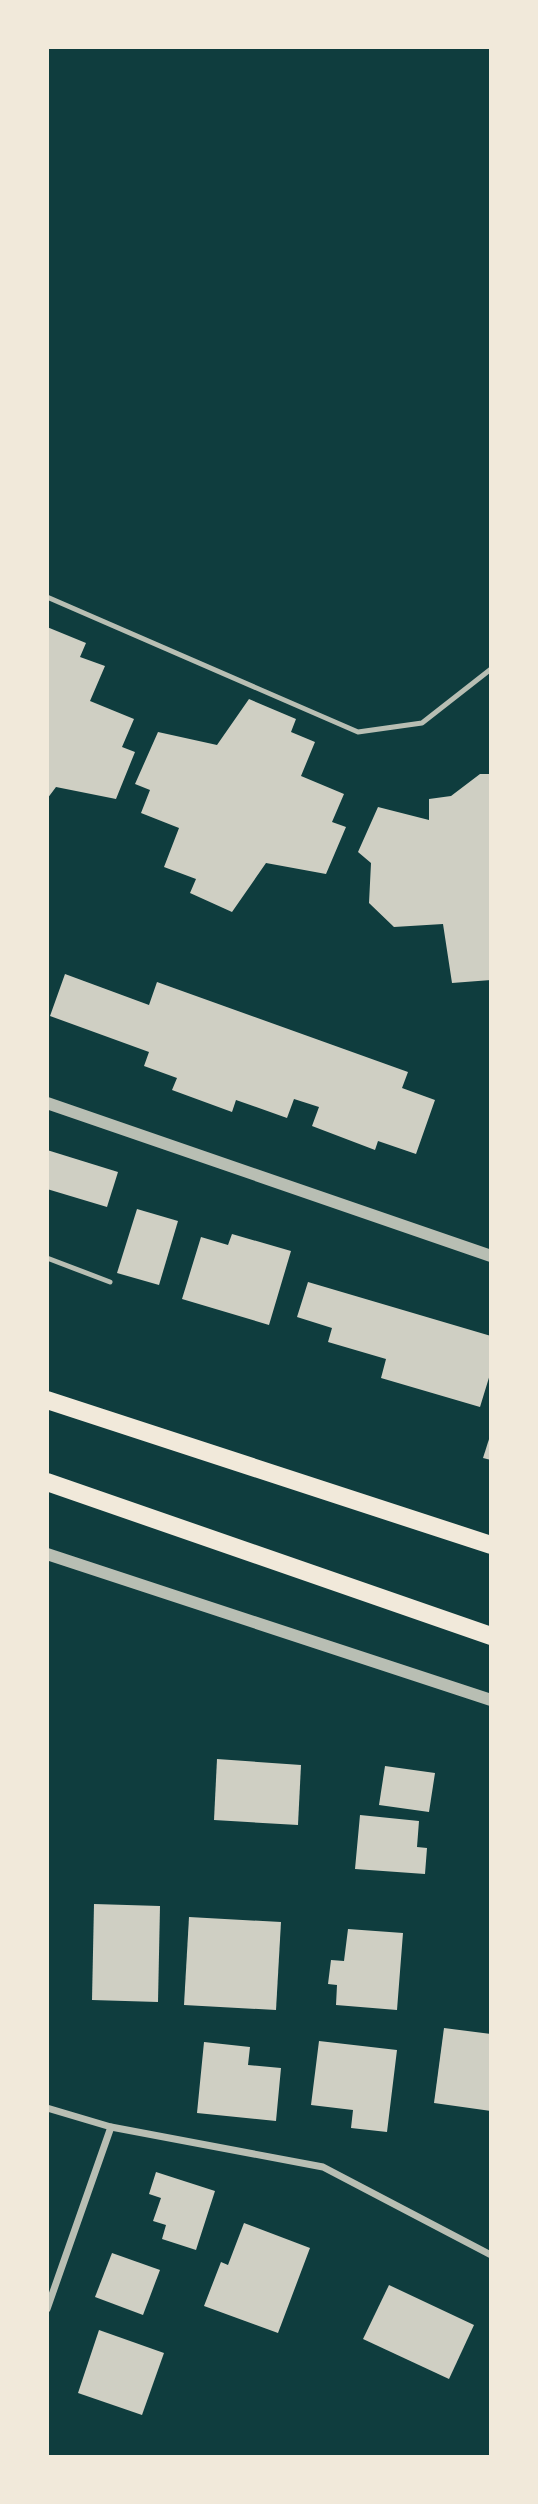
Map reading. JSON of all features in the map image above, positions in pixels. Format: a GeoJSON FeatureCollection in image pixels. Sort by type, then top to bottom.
{"type":"FeatureCollection","features":[{"type":"Feature","properties":{"kind":"main road"},"geometry":{"type":"LineString","coordinates":[[47,1400],[491,1545]]}},
{"type":"Feature","properties":{"kind":"main road"},"geometry":{"type":"LineString","coordinates":[[47,1482],[491,1636]]}},
{"type":"Feature","properties":{"kind":"street"},"geometry":{"type":"LineString","coordinates":[[47,1103],[491,1256]]}},
{"type":"Feature","properties":{"kind":"street"},"geometry":{"type":"LineString","coordinates":[[47,1554],[491,1700]]}},
{"type":"Feature","properties":{"kind":"street"},"geometry":{"type":"LineString","coordinates":[[47,2108],[111,2127],[323,2167],[491,2255]]}},
{"type":"Feature","properties":{"kind":"street"},"geometry":{"type":"LineString","coordinates":[[47,2309],[111,2127]]}},
{"type":"Feature","properties":{"kind":"lane"},"geometry":{"type":"LineString","coordinates":[[47,597],[358,732],[422,723],[491,669]]}},
{"type":"Feature","properties":{"kind":"lane"},"geometry":{"type":"LineString","coordinates":[[47,1258],[110,1282]]}},
{"type":"Feature","properties":{"kind":"building"},"geometry":{"type":"Polygon","coordinates":[[[47,627],[86,643],[80,657],[105,666],[90,701],[134,719],[122,747],[135,752],[116,799],[56,787],[47,799],[47,627]]]}},
{"type":"Feature","properties":{"kind":"building"},"geometry":{"type":"Polygon","coordinates":[[[249,699],[296,719],[291,732],[315,742],[301,776],[344,794],[332,822],[346,827],[326,874],[266,863],[232,912],[190,893],[196,879],[164,867],[179,828],[141,813],[150,790],[135,784],[158,732],[217,745],[249,699]]]}},
{"type":"Feature","properties":{"kind":"building"},"geometry":{"type":"Polygon","coordinates":[[[480,774],[491,774],[491,980],[452,983],[443,924],[394,927],[369,903],[371,863],[358,852],[378,807],[429,820],[429,799],[451,796],[480,774]]]}},
{"type":"Feature","properties":{"kind":"building"},"geometry":{"type":"Polygon","coordinates":[[[65,974],[149,1005],[157,982],[408,1072],[402,1088],[435,1100],[416,1154],[378,1141],[375,1150],[312,1126],[319,1107],[294,1099],[287,1118],[236,1100],[232,1112],[172,1090],[177,1078],[144,1066],[149,1052],[50,1016],[65,974]]]}},
{"type":"Feature","properties":{"kind":"building"},"geometry":{"type":"Polygon","coordinates":[[[47,1150],[118,1172],[107,1207],[47,1189],[47,1150]]]}},
{"type":"Feature","properties":{"kind":"building"},"geometry":{"type":"Polygon","coordinates":[[[137,1209],[178,1221],[159,1285],[117,1273],[137,1209]]]}},
{"type":"Feature","properties":{"kind":"building"},"geometry":{"type":"Polygon","coordinates":[[[232,1234],[291,1251],[269,1325],[182,1299],[201,1237],[228,1245],[232,1234]]]}},
{"type":"Feature","properties":{"kind":"building"},"geometry":{"type":"Polygon","coordinates":[[[308,1282],[491,1336],[491,1371],[480,1407],[381,1378],[386,1359],[328,1342],[332,1328],[297,1317],[308,1282]]]}},
{"type":"Feature","properties":{"kind":"building"},"geometry":{"type":"Polygon","coordinates":[[[491,1436],[491,1460],[483,1458],[491,1436]]]}},
{"type":"Feature","properties":{"kind":"building"},"geometry":{"type":"Polygon","coordinates":[[[217,1759],[301,1765],[298,1825],[214,1820],[217,1759]]]}},
{"type":"Feature","properties":{"kind":"building"},"geometry":{"type":"Polygon","coordinates":[[[385,1766],[435,1773],[429,1812],[379,1805],[385,1766]]]}},
{"type":"Feature","properties":{"kind":"building"},"geometry":{"type":"Polygon","coordinates":[[[360,1815],[419,1821],[417,1847],[427,1848],[425,1874],[355,1869],[360,1815]]]}},
{"type":"Feature","properties":{"kind":"building"},"geometry":{"type":"Polygon","coordinates":[[[94,1904],[160,1906],[158,2002],[92,2000],[94,1904]]]}},
{"type":"Feature","properties":{"kind":"building"},"geometry":{"type":"Polygon","coordinates":[[[189,1917],[281,1922],[276,2010],[184,2005],[189,1917]]]}},
{"type":"Feature","properties":{"kind":"building"},"geometry":{"type":"Polygon","coordinates":[[[348,1929],[403,1933],[397,2010],[336,2005],[337,1985],[328,1984],[331,1960],[344,1961],[348,1929]]]}},
{"type":"Feature","properties":{"kind":"building"},"geometry":{"type":"Polygon","coordinates":[[[444,2028],[491,2034],[491,2111],[434,2103],[444,2028]]]}},
{"type":"Feature","properties":{"kind":"building"},"geometry":{"type":"Polygon","coordinates":[[[319,2041],[397,2050],[387,2132],[351,2128],[353,2110],[311,2105],[319,2041]]]}},
{"type":"Feature","properties":{"kind":"building"},"geometry":{"type":"Polygon","coordinates":[[[204,2042],[250,2047],[248,2065],[281,2068],[276,2121],[197,2113],[204,2042]]]}},
{"type":"Feature","properties":{"kind":"building"},"geometry":{"type":"Polygon","coordinates":[[[156,2172],[215,2191],[196,2250],[162,2239],[166,2225],[153,2221],[161,2198],[149,2194],[156,2172]]]}},
{"type":"Feature","properties":{"kind":"building"},"geometry":{"type":"Polygon","coordinates":[[[244,2223],[310,2248],[278,2333],[204,2306],[221,2262],[228,2265],[244,2223]]]}},
{"type":"Feature","properties":{"kind":"building"},"geometry":{"type":"Polygon","coordinates":[[[112,2253],[160,2270],[143,2315],[95,2297],[112,2253]]]}},
{"type":"Feature","properties":{"kind":"building"},"geometry":{"type":"Polygon","coordinates":[[[389,2285],[474,2325],[449,2379],[363,2339],[389,2285]]]}},
{"type":"Feature","properties":{"kind":"building"},"geometry":{"type":"Polygon","coordinates":[[[99,2330],[164,2353],[142,2415],[78,2393],[99,2330]]]}}]}
